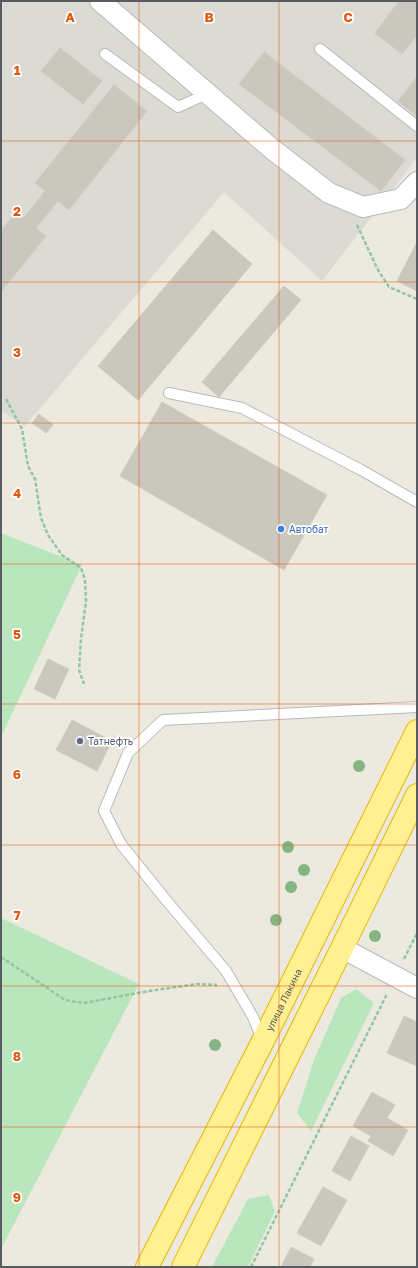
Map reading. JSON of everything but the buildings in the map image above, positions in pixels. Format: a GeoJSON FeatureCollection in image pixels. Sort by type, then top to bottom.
{"type":"FeatureCollection","features":[{"type":"Feature","properties":{"kind":"highway","name":"улица Лакина"},"geometry":{"type":"LineString","coordinates":[[147,1267],[263,1041],[417,731]]}},
{"type":"Feature","properties":{"kind":"highway"},"geometry":{"type":"LineString","coordinates":[[183,1267],[417,795]]}},
{"type":"Feature","properties":{"kind":"street"},"geometry":{"type":"LineString","coordinates":[[100,1],[272,149],[329,193],[363,207],[401,199],[417,182]]}},
{"type":"Feature","properties":{"kind":"street"},"geometry":{"type":"LineString","coordinates":[[342,948],[417,988]]}},
{"type":"Feature","properties":{"kind":"lane"},"geometry":{"type":"LineString","coordinates":[[320,49],[417,126]]}},
{"type":"Feature","properties":{"kind":"lane"},"geometry":{"type":"LineString","coordinates":[[105,54],[178,107],[207,94]]}},
{"type":"Feature","properties":{"kind":"lane"},"geometry":{"type":"LineString","coordinates":[[169,393],[242,408],[363,471],[417,502]]}},
{"type":"Feature","properties":{"kind":"lane"},"geometry":{"type":"LineString","coordinates":[[263,1041],[253,1017],[226,971],[121,844],[104,811],[128,753],[163,720],[417,707]]}},
{"type":"Feature","properties":{"kind":"path"},"geometry":{"type":"LineString","coordinates":[[356,223],[378,270],[389,287],[417,299]]}},
{"type":"Feature","properties":{"kind":"path"},"geometry":{"type":"LineString","coordinates":[[6,399],[22,429],[28,466],[35,479],[41,518],[48,534],[62,555],[81,568],[85,580],[86,601],[79,670],[84,684]]}},
{"type":"Feature","properties":{"kind":"path"},"geometry":{"type":"LineString","coordinates":[[251,1267],[417,933]]}},
{"type":"Feature","properties":{"kind":"path"},"geometry":{"type":"LineString","coordinates":[[1,957],[64,1000],[84,1003],[197,984],[234,985]]}},
{"type":"Feature","properties":{"kind":"shaded area"},"geometry":{"type":"Polygon","coordinates":[[[1,1],[417,1],[417,158],[322,281],[224,192],[25,426],[1,411],[1,1]]]}},
{"type":"Feature","properties":{"kind":"green space"},"geometry":{"type":"Polygon","coordinates":[[[1,533],[82,565],[1,737],[1,533]]]}},
{"type":"Feature","properties":{"kind":"green space"},"geometry":{"type":"Polygon","coordinates":[[[1,918],[139,984],[1,1249],[1,918]]]}},
{"type":"Feature","properties":{"kind":"green space"},"geometry":{"type":"Polygon","coordinates":[[[356,989],[374,1003],[311,1131],[297,1113],[314,1060],[341,998],[356,989]]]}},
{"type":"Feature","properties":{"kind":"green space"},"geometry":{"type":"Polygon","coordinates":[[[269,1195],[275,1211],[248,1267],[212,1267],[248,1199],[269,1195]]]}},
{"type":"Feature","properties":{"kind":"place","name":"Автобат"},"geometry":{"type":"Point","coordinates":[281,529]}},
{"type":"Feature","properties":{"kind":"place","name":"Татнефть"},"geometry":{"type":"Point","coordinates":[80,741]}}]}
